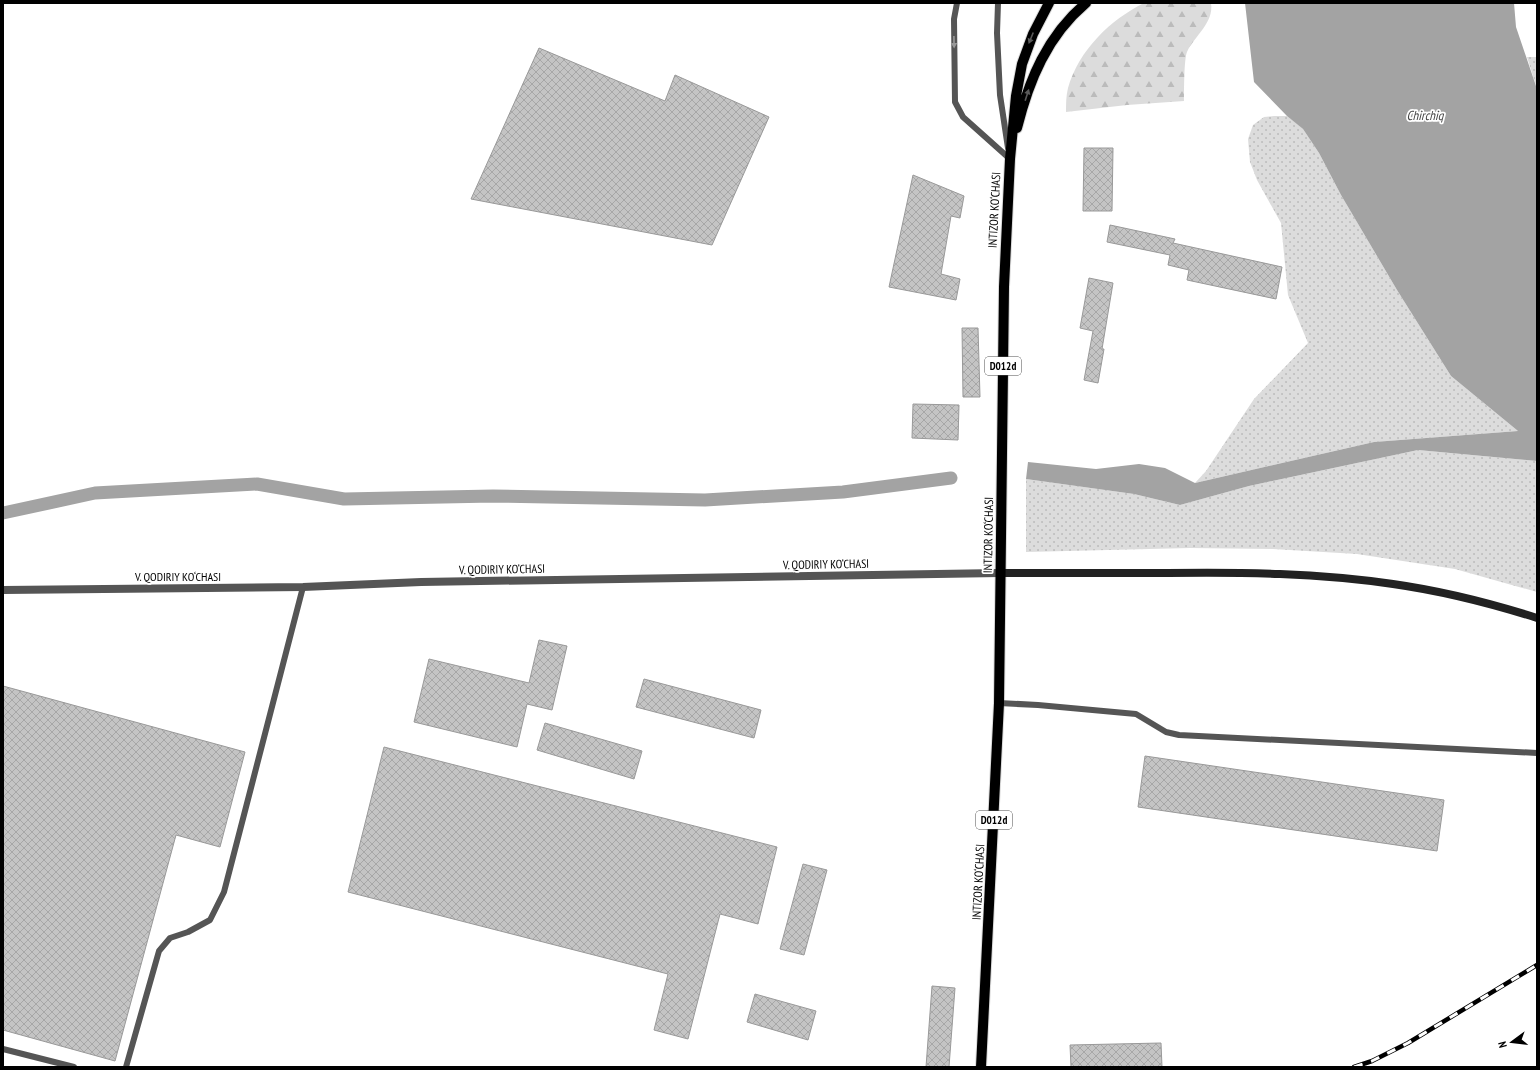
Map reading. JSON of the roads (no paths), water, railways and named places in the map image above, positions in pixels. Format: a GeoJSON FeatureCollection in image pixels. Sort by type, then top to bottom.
{"type":"FeatureCollection","features":[{"type":"Feature","properties":{"kind":"main road","name":"D012d"},"geometry":{"type":"LineString","coordinates":[[1010,159],[1014,112],[1020,75],[1033,34],[1049,3]]}},
{"type":"Feature","properties":{"kind":"main road","name":"D012d"},"geometry":{"type":"LineString","coordinates":[[1010,159],[1022,111],[1040,61],[1053,38],[1062,26],[1086,3]]}},
{"type":"Feature","properties":{"kind":"main road","name":"INTIZOR KO‘CHASI"},"geometry":{"type":"LineString","coordinates":[[981,1067],[999,703],[1004,287],[1010,159]]}},
{"type":"Feature","properties":{"kind":"street"},"geometry":{"type":"LineString","coordinates":[[1000,573],[1242,572],[1325,577],[1393,584],[1427,590],[1462,597],[1537,618]]}},
{"type":"Feature","properties":{"kind":"street","name":"V. QODIRIY KO‘CHASI"},"geometry":{"type":"LineString","coordinates":[[3,590],[302,587],[421,582],[1000,573]]}},
{"type":"Feature","properties":{"kind":"lane"},"geometry":{"type":"LineString","coordinates":[[957,3],[954,19],[955,102],[963,117],[1010,159]]}},
{"type":"Feature","properties":{"kind":"lane","name":"INTIZOR KO‘CHASI"},"geometry":{"type":"LineString","coordinates":[[998,3],[997,33],[1000,95],[1010,159]]}},
{"type":"Feature","properties":{"kind":"lane"},"geometry":{"type":"LineString","coordinates":[[126,1067],[159,951],[170,938],[188,932],[210,920],[224,892],[302,587]]}},
{"type":"Feature","properties":{"kind":"lane"},"geometry":{"type":"LineString","coordinates":[[999,703],[1136,714],[1166,732],[1179,735],[1537,753]]}},
{"type":"Feature","properties":{"kind":"lane"},"geometry":{"type":"LineString","coordinates":[[3,1049],[74,1067]]}},
{"type":"Feature","properties":{"kind":"water","name":"Chirchiq"},"geometry":{"type":"Polygon","coordinates":[[[1245,3],[1514,3],[1516,27],[1537,89],[1537,461],[1418,450],[1249,486],[1180,505],[1134,494],[1026,479],[1028,462],[1096,469],[1139,464],[1165,468],[1195,483],[1374,442],[1518,431],[1451,376],[1397,290],[1341,195],[1319,153],[1303,129],[1287,116],[1254,82],[1245,3]]]}},
{"type":"Feature","properties":{"kind":"waterway"},"geometry":{"type":"LineString","coordinates":[[3,513],[95,493],[257,484],[344,499],[493,496],[705,500],[843,492],[951,478]]}},
{"type":"Feature","properties":{"kind":"railway"},"geometry":{"type":"LineString","coordinates":[[1354,1067],[1372,1061],[1408,1043],[1537,965]]}}]}
